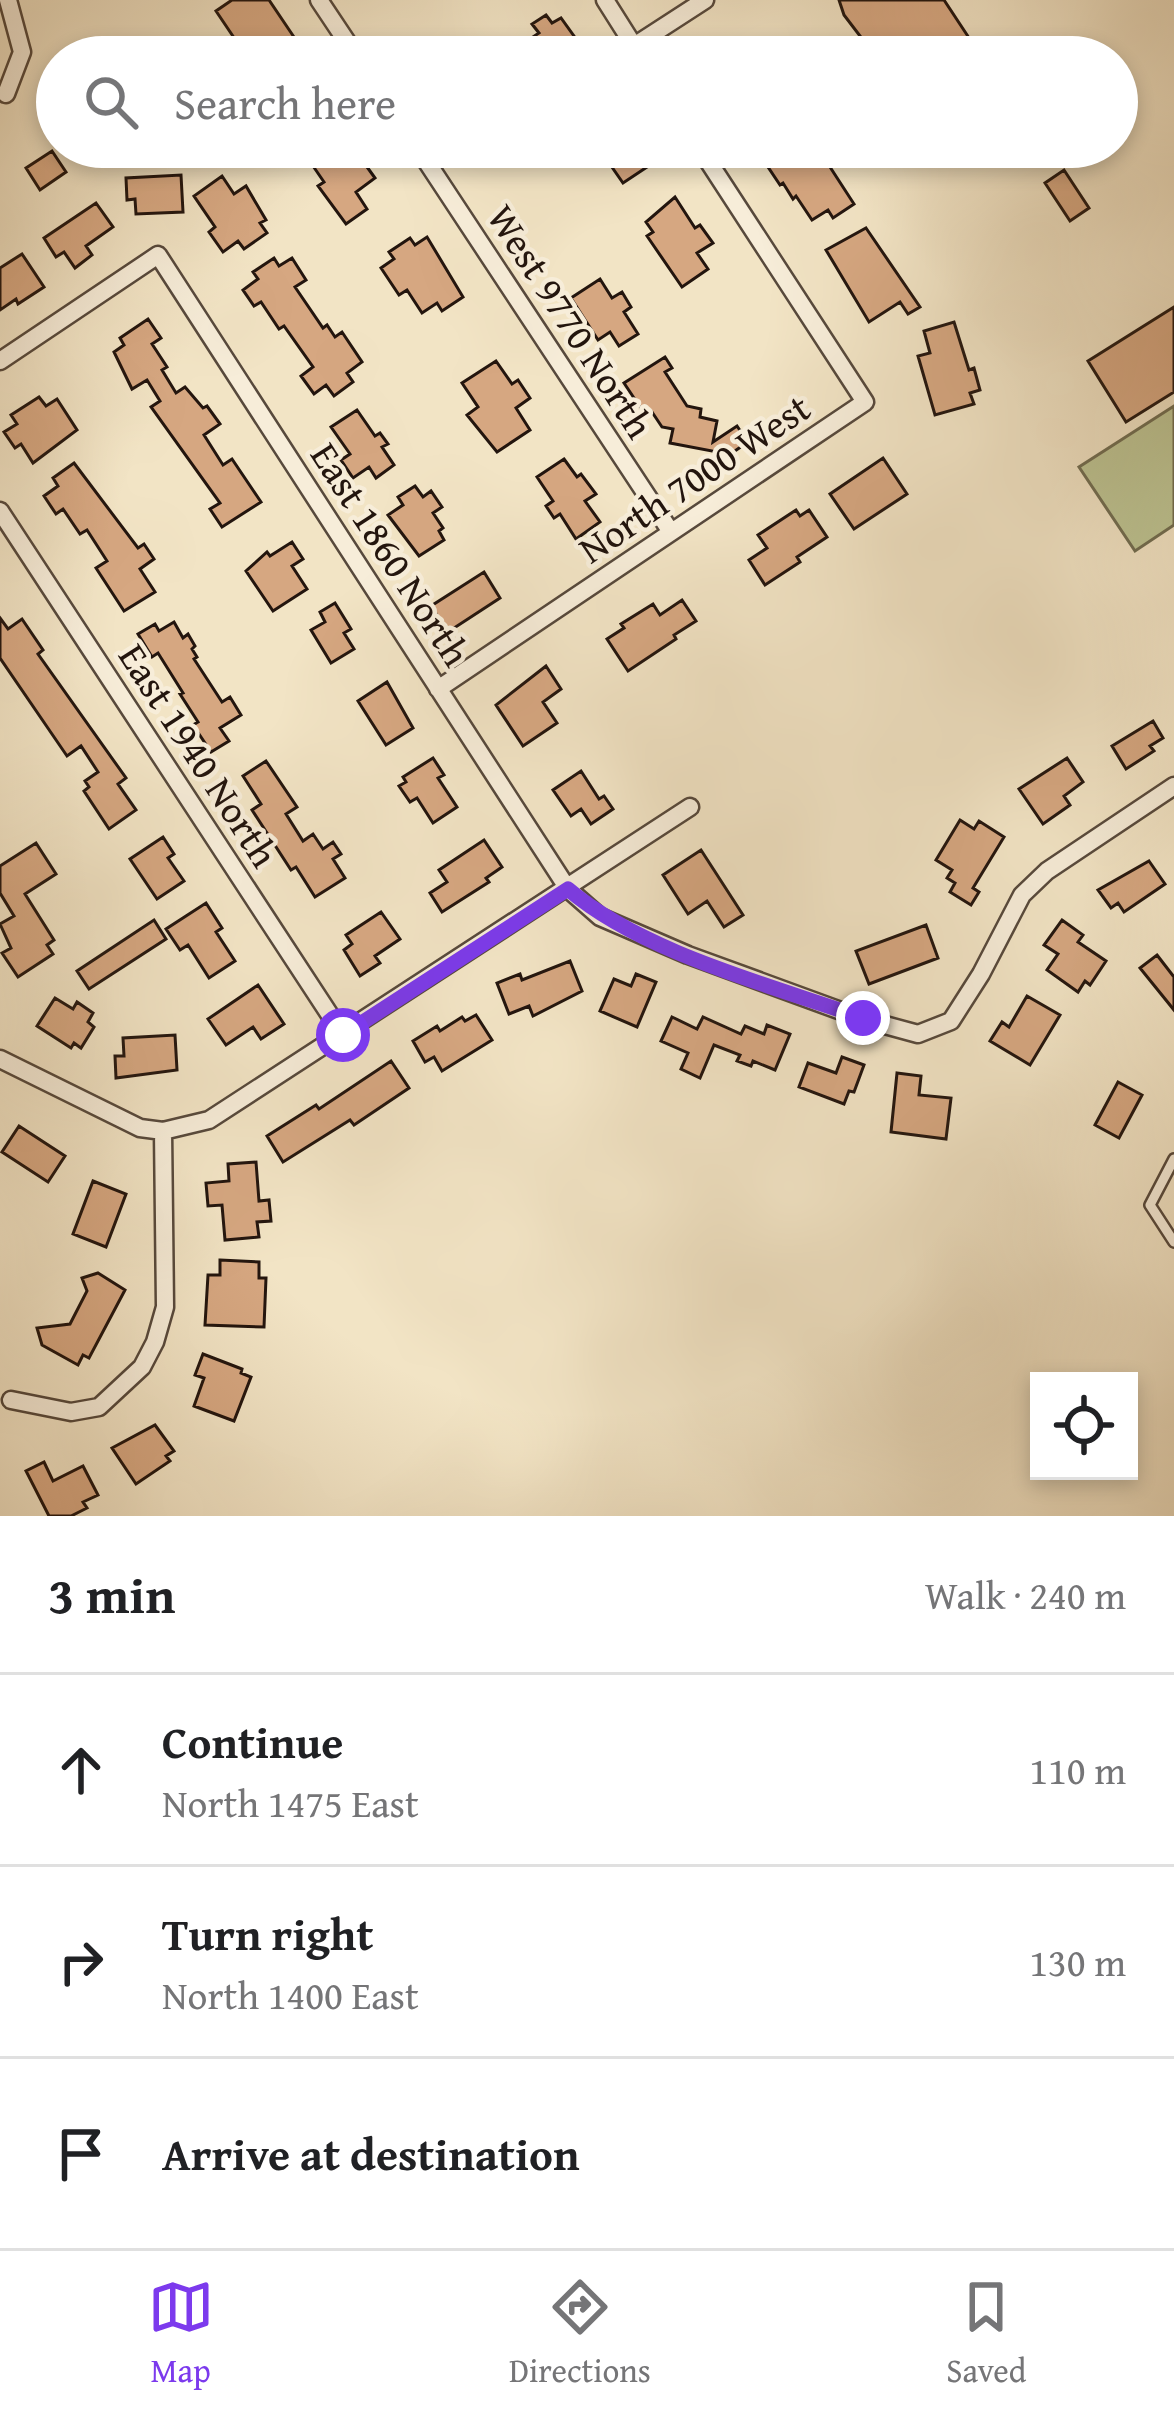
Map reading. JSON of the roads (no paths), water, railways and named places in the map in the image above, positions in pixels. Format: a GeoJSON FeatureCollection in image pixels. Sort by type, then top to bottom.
{"type":"FeatureCollection","features":[{"type":"Feature","properties":{"kind":"street"},"geometry":{"type":"LineString","coordinates":[[6,94],[22,52],[8,0]]}},
{"type":"Feature","properties":{"kind":"street"},"geometry":{"type":"LineString","coordinates":[[320,0],[343,36]]}},
{"type":"Feature","properties":{"kind":"street"},"geometry":{"type":"LineString","coordinates":[[605,0],[627,36]]}},
{"type":"Feature","properties":{"kind":"street"},"geometry":{"type":"LineString","coordinates":[[658,36],[705,0]]}},
{"type":"Feature","properties":{"kind":"street","name":"West 9770 North"},"geometry":{"type":"LineString","coordinates":[[431,168],[671,532]]}},
{"type":"Feature","properties":{"kind":"street","name":"North 7000 West"},"geometry":{"type":"LineString","coordinates":[[438,688],[865,402],[713,168]]}},
{"type":"Feature","properties":{"kind":"street","name":"East 1860 North"},"geometry":{"type":"LineString","coordinates":[[0,361],[158,255],[568,889]]}},
{"type":"Feature","properties":{"kind":"street","name":"East 1940 North"},"geometry":{"type":"LineString","coordinates":[[0,511],[343,1035]]}},
{"type":"Feature","properties":{"kind":"street"},"geometry":{"type":"LineString","coordinates":[[568,889],[600,916],[688,955],[918,1034],[951,1021],[1022,895],[1047,871],[1174,786]]}},
{"type":"Feature","properties":{"kind":"street"},"geometry":{"type":"LineString","coordinates":[[0,1059],[140,1128],[163,1131],[209,1120],[690,807]]}},
{"type":"Feature","properties":{"kind":"street"},"geometry":{"type":"LineString","coordinates":[[11,1400],[71,1412],[99,1407],[125,1386],[149,1354],[165,1307],[163,1131]]}},
{"type":"Feature","properties":{"kind":"lane"},"geometry":{"type":"LineString","coordinates":[[1174,1159],[1150,1205],[1174,1242]]}}]}
